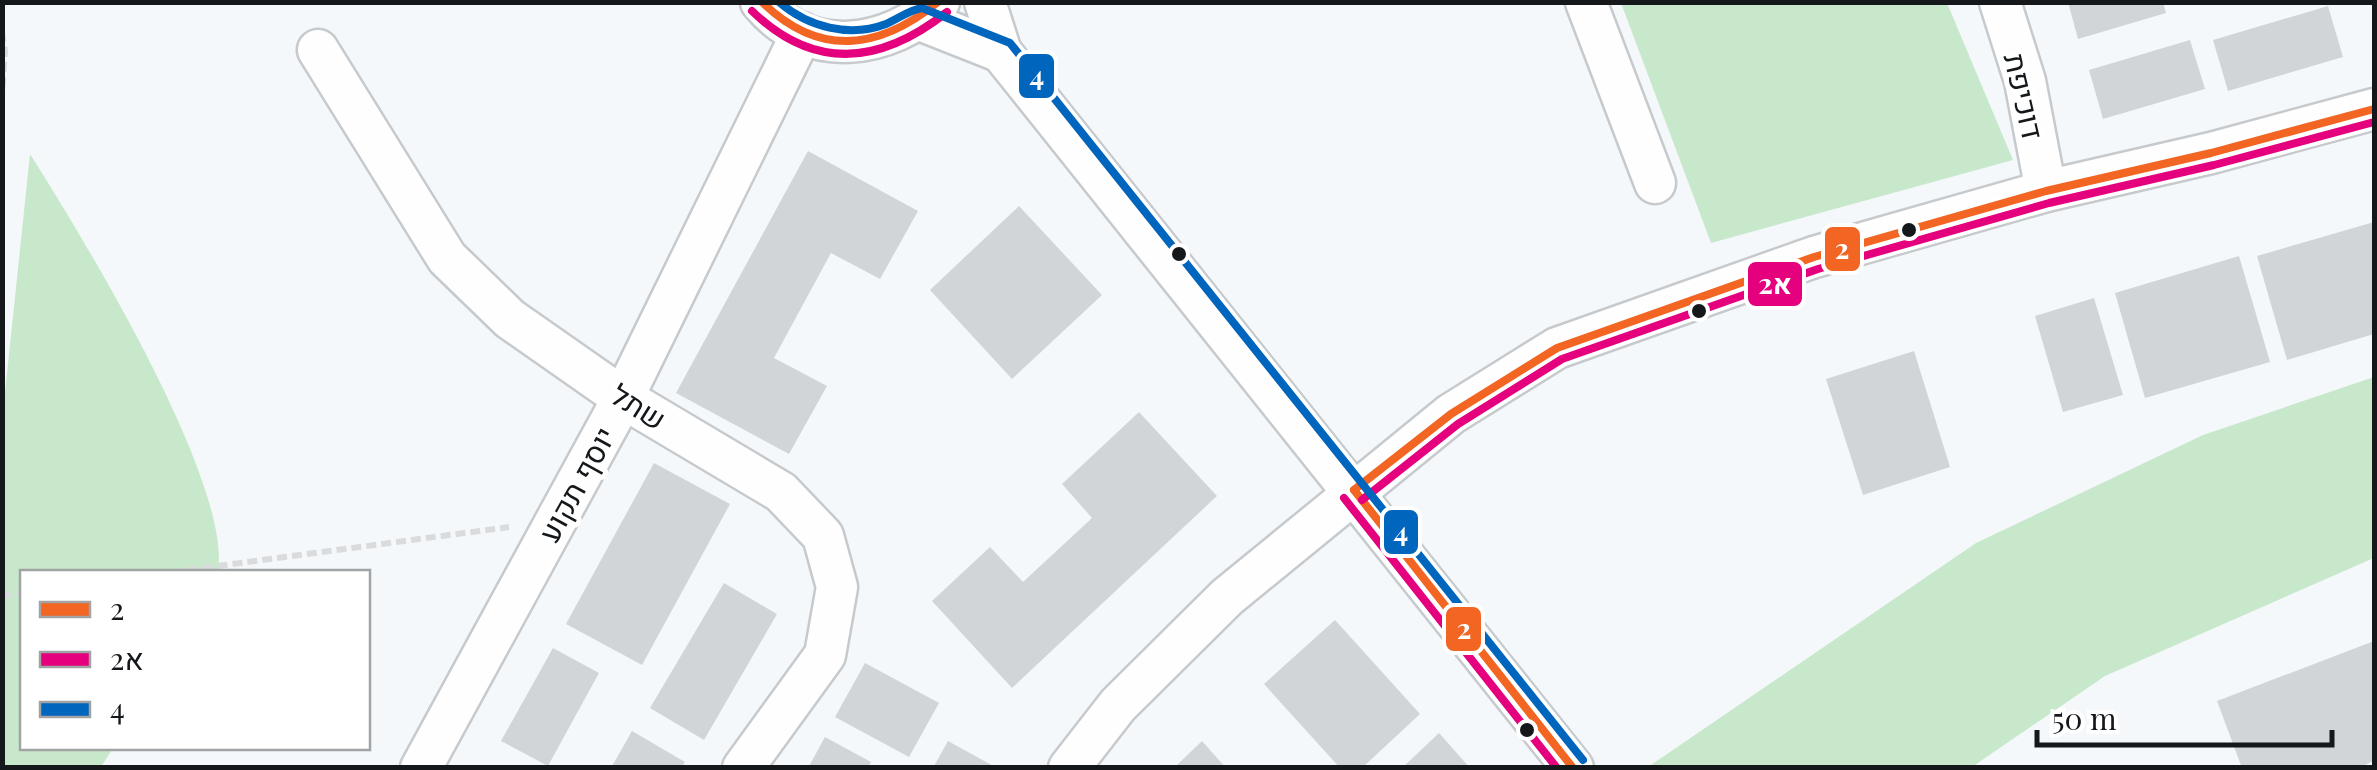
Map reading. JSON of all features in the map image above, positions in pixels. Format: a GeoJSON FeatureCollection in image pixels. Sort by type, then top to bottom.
{"type":"FeatureCollection","features":[{"type":"Feature","properties":{"kind":"street"},"geometry":{"type":"LineString","coordinates":[[761,2],[770,13],[802,33],[842,43],[883,38],[930,11],[1001,52]]}},
{"type":"Feature","properties":{"kind":"street"},"geometry":{"type":"LineString","coordinates":[[985,2],[1001,52],[1573,768]]}},
{"type":"Feature","properties":{"kind":"street"},"geometry":{"type":"LineString","coordinates":[[1586,2],[1655,182]]}},
{"type":"Feature","properties":{"kind":"street","name":"דוכיפת"},"geometry":{"type":"LineString","coordinates":[[2000,2],[2025,81],[2046,191]]}},
{"type":"Feature","properties":{"kind":"street","name":"יוסף תקוע"},"geometry":{"type":"LineString","coordinates":[[420,768],[623,398],[802,33]]}},
{"type":"Feature","properties":{"kind":"street","name":"שתל"},"geometry":{"type":"LineString","coordinates":[[318,50],[447,258],[510,319],[623,398],[781,492],[823,536],[837,588],[825,655],[743,768]]}},
{"type":"Feature","properties":{"kind":"street"},"geometry":{"type":"LineString","coordinates":[[1069,768],[1118,705],[1227,596],[1452,414],[1557,348],[1814,257],[2046,191],[2211,153],[2374,109]]}},
{"type":"Feature","properties":{"kind":"path"},"geometry":{"type":"LineString","coordinates":[[2,32],[2,96]]}},
{"type":"Feature","properties":{"kind":"path"},"geometry":{"type":"LineString","coordinates":[[188,570],[556,521]]}},
{"type":"Feature","properties":{"kind":"green space"},"geometry":{"type":"Polygon","coordinates":[[[1621,3],[1947,3],[2013,160],[1711,243],[1621,3]]]}},
{"type":"Feature","properties":{"kind":"green space"},"geometry":{"type":"Polygon","coordinates":[[[30,154],[149,360],[202,480],[216,531],[218,570],[20,570],[20,750],[112,750],[101,767],[3,767],[2,421],[30,154]]]}},
{"type":"Feature","properties":{"kind":"green space"},"geometry":{"type":"Polygon","coordinates":[[[2374,377],[2374,558],[2105,676],[1972,767],[1648,767],[1976,543],[2203,435],[2374,377]]]}},
{"type":"Feature","properties":{"kind":"building"},"geometry":{"type":"Polygon","coordinates":[[[2068,2],[2163,2],[2166,13],[2078,39],[2068,2]]]}},
{"type":"Feature","properties":{"kind":"building"},"geometry":{"type":"Polygon","coordinates":[[[2328,6],[2343,57],[2228,91],[2213,40],[2328,6]]]}},
{"type":"Feature","properties":{"kind":"building"},"geometry":{"type":"Polygon","coordinates":[[[2190,40],[2205,89],[2103,119],[2089,70],[2190,40]]]}},
{"type":"Feature","properties":{"kind":"building"},"geometry":{"type":"Polygon","coordinates":[[[808,151],[918,211],[880,279],[831,253],[774,358],[827,386],[789,454],[676,393],[808,151]]]}},
{"type":"Feature","properties":{"kind":"building"},"geometry":{"type":"Polygon","coordinates":[[[1019,206],[1102,295],[1012,379],[930,290],[1019,206]]]}},
{"type":"Feature","properties":{"kind":"building"},"geometry":{"type":"Polygon","coordinates":[[[2374,222],[2374,334],[2287,360],[2257,256],[2374,222]]]}},
{"type":"Feature","properties":{"kind":"building"},"geometry":{"type":"Polygon","coordinates":[[[2239,256],[2270,362],[2145,398],[2115,293],[2239,256]]]}},
{"type":"Feature","properties":{"kind":"building"},"geometry":{"type":"Polygon","coordinates":[[[2094,298],[2123,395],[2063,412],[2035,316],[2094,298]]]}},
{"type":"Feature","properties":{"kind":"building"},"geometry":{"type":"Polygon","coordinates":[[[1914,351],[1950,467],[1863,495],[1826,379],[1914,351]]]}},
{"type":"Feature","properties":{"kind":"building"},"geometry":{"type":"Polygon","coordinates":[[[1139,412],[1217,496],[1012,688],[932,601],[990,547],[1023,582],[1092,518],[1062,484],[1139,412]]]}},
{"type":"Feature","properties":{"kind":"building"},"geometry":{"type":"Polygon","coordinates":[[[654,463],[730,504],[642,665],[566,624],[654,463]]]}},
{"type":"Feature","properties":{"kind":"building"},"geometry":{"type":"Polygon","coordinates":[[[724,583],[777,614],[704,740],[650,708],[724,583]]]}},
{"type":"Feature","properties":{"kind":"building"},"geometry":{"type":"Polygon","coordinates":[[[1335,620],[1420,714],[1362,768],[1340,768],[1264,684],[1335,620]]]}},
{"type":"Feature","properties":{"kind":"building"},"geometry":{"type":"Polygon","coordinates":[[[2374,641],[2374,761],[2358,768],[2242,768],[2217,701],[2374,641]]]}},
{"type":"Feature","properties":{"kind":"building"},"geometry":{"type":"Polygon","coordinates":[[[553,648],[599,673],[548,766],[501,741],[553,648]]]}},
{"type":"Feature","properties":{"kind":"building"},"geometry":{"type":"Polygon","coordinates":[[[865,663],[939,703],[909,757],[835,717],[865,663]]]}},
{"type":"Feature","properties":{"kind":"building"},"geometry":{"type":"Polygon","coordinates":[[[632,731],[685,762],[681,768],[611,768],[632,731]]]}},
{"type":"Feature","properties":{"kind":"building"},"geometry":{"type":"Polygon","coordinates":[[[1439,733],[1470,768],[1402,768],[1439,733]]]}},
{"type":"Feature","properties":{"kind":"building"},"geometry":{"type":"Polygon","coordinates":[[[825,737],[871,762],[868,768],[808,768],[825,737]]]}},
{"type":"Feature","properties":{"kind":"building"},"geometry":{"type":"Polygon","coordinates":[[[948,741],[997,768],[933,768],[948,741]]]}},
{"type":"Feature","properties":{"kind":"building"},"geometry":{"type":"Polygon","coordinates":[[[1202,741],[1226,768],[1174,768],[1202,741]]]}},
{"type":"Feature","properties":{"kind":"transit line","name":"2"},"geometry":{"type":"LineString","coordinates":[[762,2],[805,32],[849,41],[894,30],[938,2]]}},
{"type":"Feature","properties":{"kind":"transit line","name":"4"},"geometry":{"type":"LineString","coordinates":[[779,2],[816,24],[844,30],[872,28],[922,8],[1010,43],[1583,760]]}},
{"type":"Feature","properties":{"kind":"transit line","name":"2א"},"geometry":{"type":"LineString","coordinates":[[752,11],[800,44],[848,54],[898,42],[947,12]]}},
{"type":"Feature","properties":{"kind":"transit line","name":"2"},"geometry":{"type":"LineString","coordinates":[[1354,490],[1451,414],[1557,348],[1814,257],[2046,191],[2211,153],[2374,109]]}},
{"type":"Feature","properties":{"kind":"transit line","name":"2א"},"geometry":{"type":"LineString","coordinates":[[1362,500],[1458,424],[1562,359],[1818,269],[2049,203],[2214,165],[2374,122]]}},
{"type":"Feature","properties":{"kind":"transit line","name":"2"},"geometry":{"type":"LineString","coordinates":[[1354,490],[1573,768]]}},
{"type":"Feature","properties":{"kind":"transit line","name":"2א"},"geometry":{"type":"LineString","coordinates":[[1344,498],[1557,768]]}}]}
